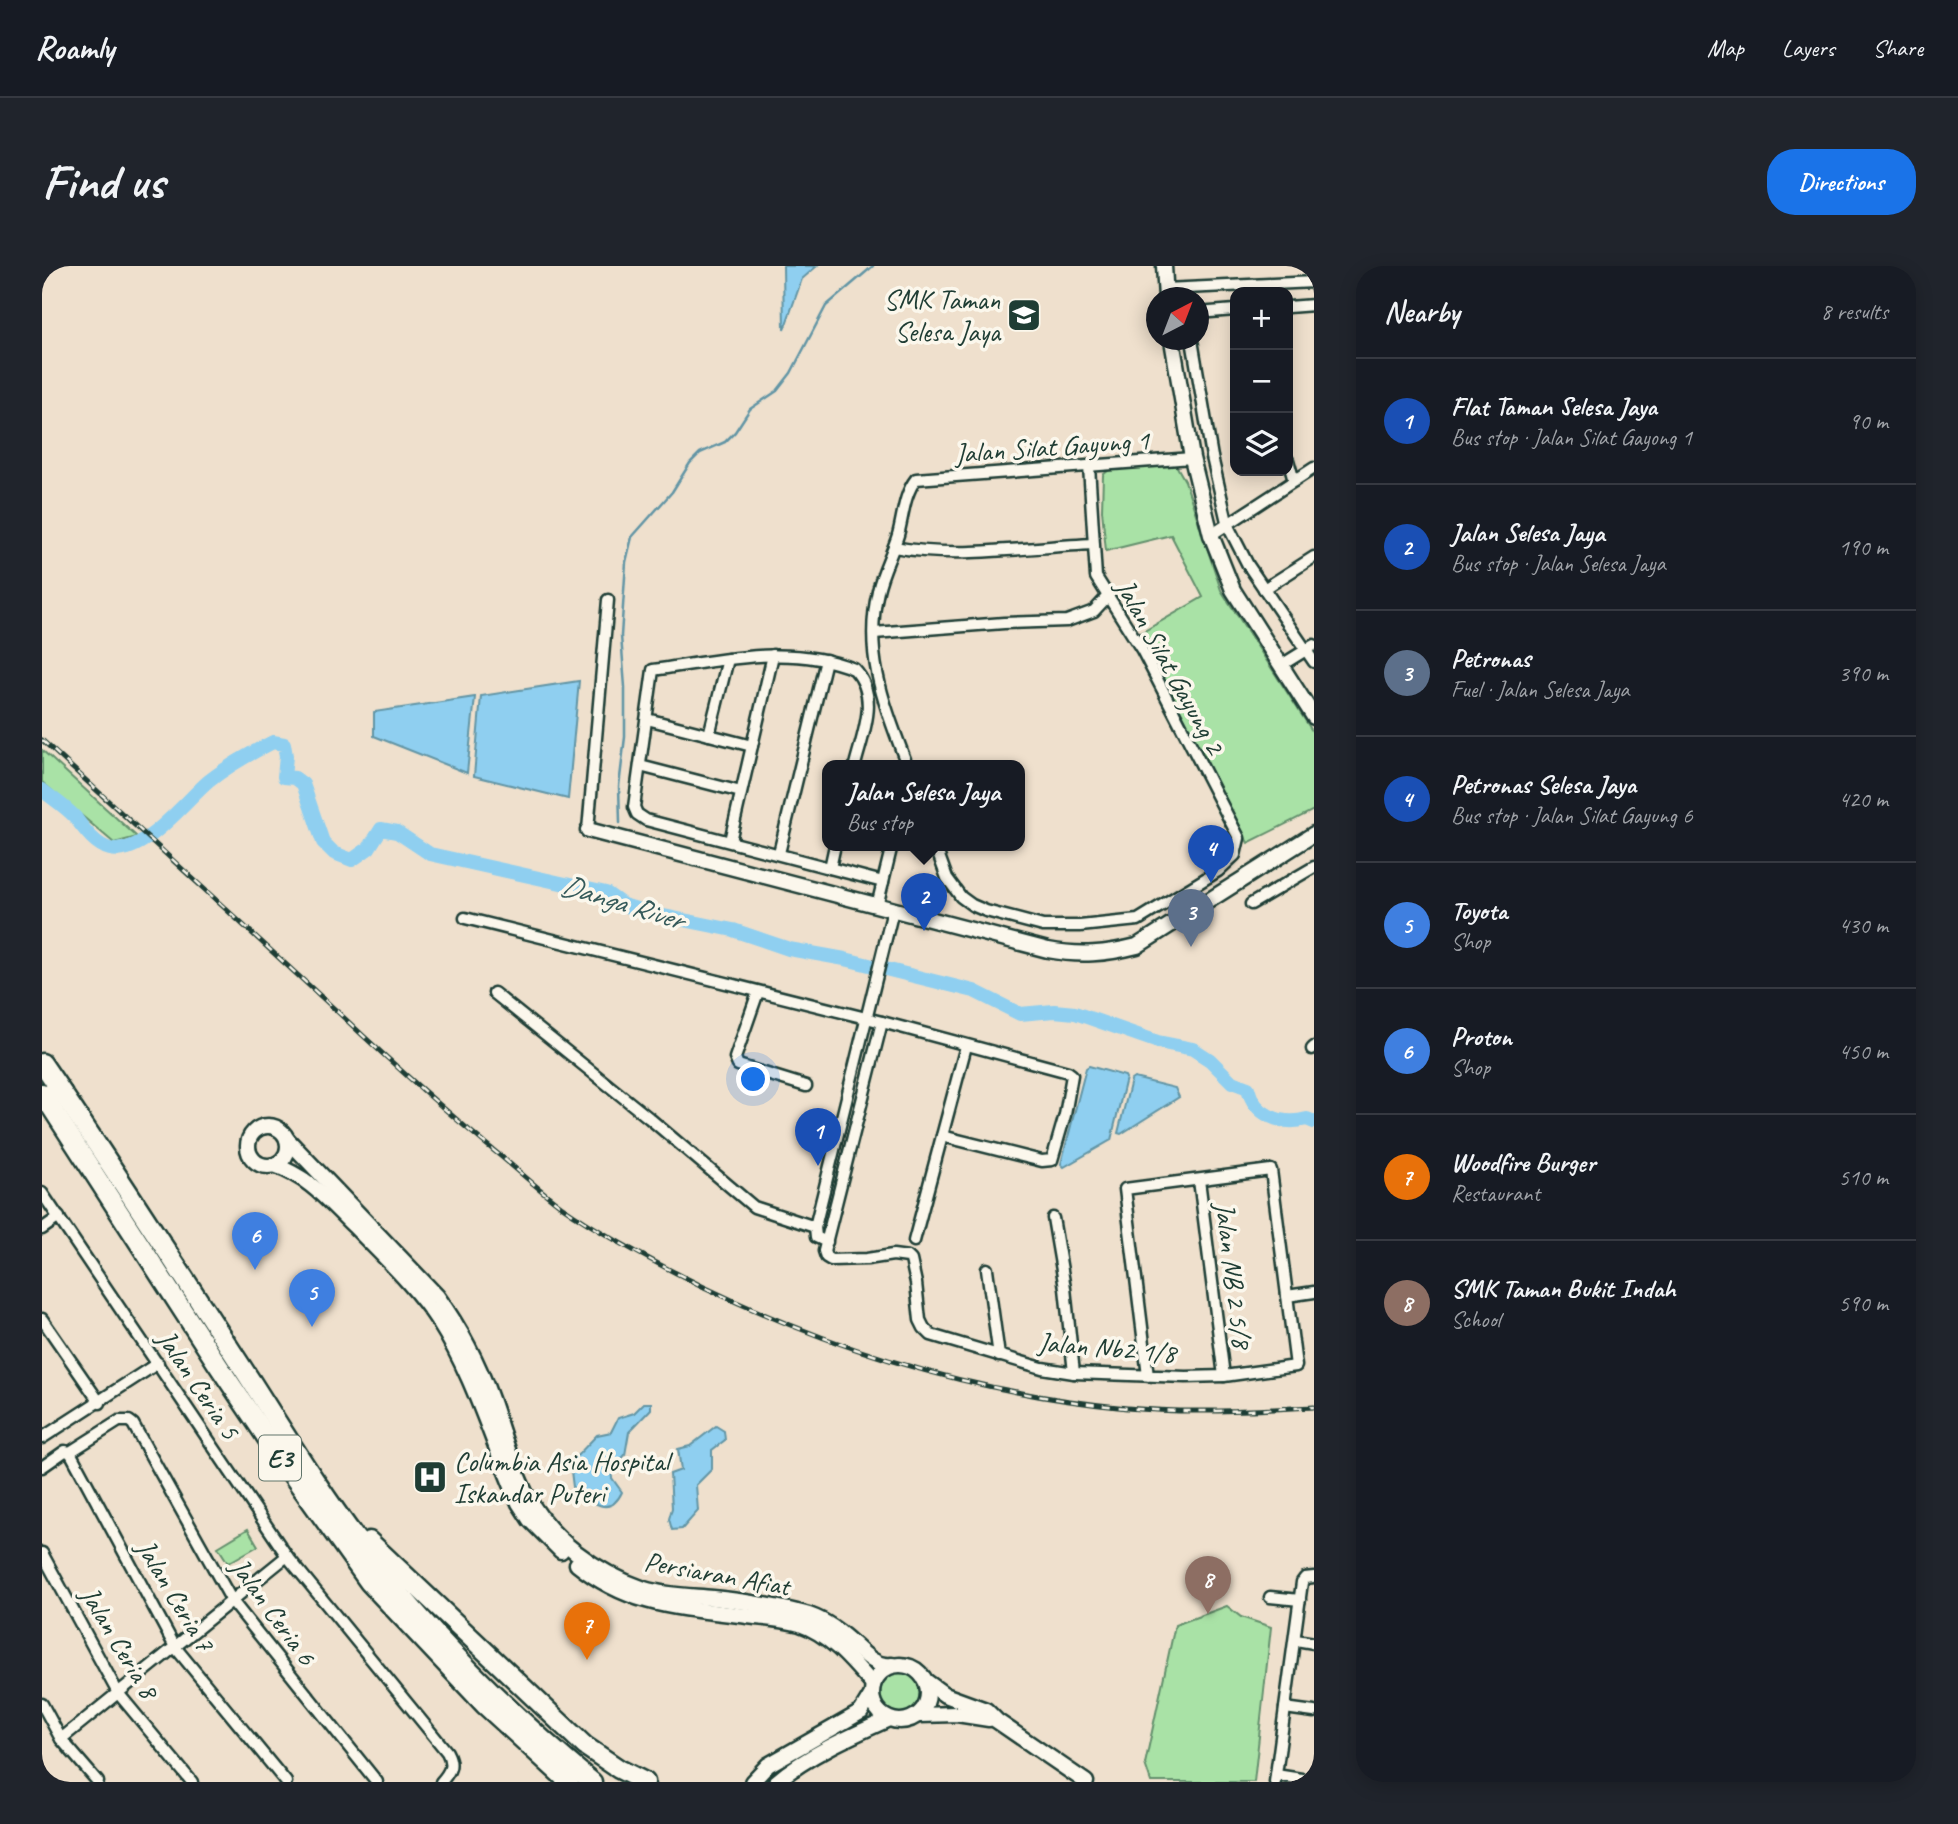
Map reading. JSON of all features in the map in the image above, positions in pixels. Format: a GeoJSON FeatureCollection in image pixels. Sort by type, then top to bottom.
{"type":"FeatureCollection","features":[{"type":"Feature","properties":{"kind":"highway","name":"E3"},"geometry":{"type":"LineString","coordinates":[[42,1063],[342,1518],[392,1583],[468,1668],[592,1782]]}},
{"type":"Feature","properties":{"kind":"highway","name":"E3"},"geometry":{"type":"LineString","coordinates":[[42,1093],[247,1408],[369,1582],[485,1705],[569,1782]]}},
{"type":"Feature","properties":{"kind":"highway"},"geometry":{"type":"LineString","coordinates":[[342,1518],[585,1745],[619,1769],[645,1782]]}},
{"type":"Feature","properties":{"kind":"street"},"geometry":{"type":"LineString","coordinates":[[1164,266],[1166,287]]}},
{"type":"Feature","properties":{"kind":"street"},"geometry":{"type":"LineString","coordinates":[[1209,290],[1314,282]]}},
{"type":"Feature","properties":{"kind":"street"},"geometry":{"type":"LineString","coordinates":[[1293,307],[1314,305]]}},
{"type":"Feature","properties":{"kind":"street"},"geometry":{"type":"LineString","coordinates":[[1209,312],[1230,310]]}},
{"type":"Feature","properties":{"kind":"street"},"geometry":{"type":"LineString","coordinates":[[1174,350],[1192,458],[1211,535],[1233,590],[1314,717]]}},
{"type":"Feature","properties":{"kind":"street"},"geometry":{"type":"LineString","coordinates":[[1194,350],[1212,457],[1228,526],[1264,589],[1310,648],[1314,662]]}},
{"type":"Feature","properties":{"kind":"street","name":"Jalan Silat Gayung 1"},"geometry":{"type":"LineString","coordinates":[[894,547],[909,488],[916,479],[1192,458]]}},
{"type":"Feature","properties":{"kind":"street","name":"Jalan Silat Gayung 2"},"geometry":{"type":"LineString","coordinates":[[937,851],[947,878],[961,897],[971,905],[1043,926],[1080,926],[1138,920],[1219,872],[1235,855],[1239,838],[1142,650],[1096,577],[1089,466]]}},
{"type":"Feature","properties":{"kind":"street"},"geometry":{"type":"LineString","coordinates":[[1211,535],[1314,468]]}},
{"type":"Feature","properties":{"kind":"street"},"geometry":{"type":"LineString","coordinates":[[1293,476],[1294,481]]}},
{"type":"Feature","properties":{"kind":"street"},"geometry":{"type":"LineString","coordinates":[[905,760],[882,696],[873,660],[878,591],[894,547],[925,553],[952,553],[1093,544]]}},
{"type":"Feature","properties":{"kind":"street"},"geometry":{"type":"LineString","coordinates":[[1264,589],[1314,557]]}},
{"type":"Feature","properties":{"kind":"street"},"geometry":{"type":"LineString","coordinates":[[874,634],[1004,623],[1068,621],[1094,611],[1107,597]]}},
{"type":"Feature","properties":{"kind":"street"},"geometry":{"type":"LineString","coordinates":[[608,600],[587,830],[1068,953],[1111,953],[1137,946],[1314,834]]}},
{"type":"Feature","properties":{"kind":"street"},"geometry":{"type":"LineString","coordinates":[[1280,666],[1310,648]]}},
{"type":"Feature","properties":{"kind":"street"},"geometry":{"type":"LineString","coordinates":[[730,841],[772,655]]}},
{"type":"Feature","properties":{"kind":"street"},"geometry":{"type":"LineString","coordinates":[[856,760],[869,700],[854,669],[809,656],[772,655],[653,670],[634,800],[637,814],[646,820],[883,882]]}},
{"type":"Feature","properties":{"kind":"street"},"geometry":{"type":"LineString","coordinates":[[709,735],[728,659]]}},
{"type":"Feature","properties":{"kind":"street"},"geometry":{"type":"LineString","coordinates":[[779,853],[826,660]]}},
{"type":"Feature","properties":{"kind":"street"},"geometry":{"type":"LineString","coordinates":[[647,719],[752,746]]}},
{"type":"Feature","properties":{"kind":"street"},"geometry":{"type":"LineString","coordinates":[[640,766],[741,792]]}},
{"type":"Feature","properties":{"kind":"street"},"geometry":{"type":"LineString","coordinates":[[830,868],[834,851]]}},
{"type":"Feature","properties":{"kind":"street"},"geometry":{"type":"LineString","coordinates":[[877,906],[891,851]]}},
{"type":"Feature","properties":{"kind":"street"},"geometry":{"type":"LineString","coordinates":[[1251,904],[1314,867]]}},
{"type":"Feature","properties":{"kind":"street"},"geometry":{"type":"LineString","coordinates":[[882,1022],[827,1242],[816,1237],[815,1227],[893,910]]}},
{"type":"Feature","properties":{"kind":"street"},"geometry":{"type":"LineString","coordinates":[[464,918],[867,1018],[1072,1075],[1054,1158],[1047,1162],[943,1136]]}},
{"type":"Feature","properties":{"kind":"street"},"geometry":{"type":"LineString","coordinates":[[758,992],[735,1058],[738,1065],[806,1086]]}},
{"type":"Feature","properties":{"kind":"street"},"geometry":{"type":"LineString","coordinates":[[494,993],[754,1207],[815,1227]]}},
{"type":"Feature","properties":{"kind":"street"},"geometry":{"type":"LineString","coordinates":[[915,1241],[966,1046]]}},
{"type":"Feature","properties":{"kind":"street","name":"Persiaran Afiat"},"geometry":{"type":"LineString","coordinates":[[487,1407],[438,1320],[409,1282],[306,1180],[274,1165],[261,1165],[256,1161],[249,1150],[251,1137],[255,1132],[266,1126],[279,1129],[437,1296],[456,1322],[471,1350],[514,1493],[585,1571],[621,1592],[650,1603],[686,1610],[800,1624],[811,1623],[844,1636],[872,1660],[884,1666],[892,1665]]}},
{"type":"Feature","properties":{"kind":"street"},"geometry":{"type":"LineString","coordinates":[[274,1165],[285,1158],[288,1152],[287,1139]]}},
{"type":"Feature","properties":{"kind":"street"},"geometry":{"type":"LineString","coordinates":[[1148,1376],[1125,1189],[1270,1170],[1287,1296],[1314,1292]]}},
{"type":"Feature","properties":{"kind":"street","name":"Jalan NB 2 5/8"},"geometry":{"type":"LineString","coordinates":[[1199,1180],[1224,1376]]}},
{"type":"Feature","properties":{"kind":"street","name":"Jalan Ceria 5"},"geometry":{"type":"LineString","coordinates":[[44,1199],[59,1217],[287,1556],[447,1752],[452,1763],[441,1782]]}},
{"type":"Feature","properties":{"kind":"street"},"geometry":{"type":"LineString","coordinates":[[42,1229],[59,1217]]}},
{"type":"Feature","properties":{"kind":"street"},"geometry":{"type":"LineString","coordinates":[[1053,1218],[1065,1288],[1074,1373]]}},
{"type":"Feature","properties":{"kind":"street","name":"Jalan Nb2 1/8"},"geometry":{"type":"LineString","coordinates":[[827,1242],[824,1251],[826,1257],[831,1259],[867,1259],[893,1255],[908,1257],[916,1283],[920,1320],[931,1335],[1042,1368],[1074,1373],[1224,1376],[1296,1366],[1287,1296]]}},
{"type":"Feature","properties":{"kind":"street"},"geometry":{"type":"LineString","coordinates":[[987,1269],[999,1356]]}},
{"type":"Feature","properties":{"kind":"street"},"geometry":{"type":"LineString","coordinates":[[42,1319],[100,1403]]}},
{"type":"Feature","properties":{"kind":"street"},"geometry":{"type":"LineString","coordinates":[[42,1438],[158,1363]]}},
{"type":"Feature","properties":{"kind":"street","name":"Jalan Ceria 6"},"geometry":{"type":"LineString","coordinates":[[70,1452],[119,1421],[129,1421],[136,1429],[232,1601],[377,1782]]}},
{"type":"Feature","properties":{"kind":"street"},"geometry":{"type":"LineString","coordinates":[[42,1467],[65,1451],[70,1452]]}},
{"type":"Feature","properties":{"kind":"street","name":"Jalan Ceria 7"},"geometry":{"type":"LineString","coordinates":[[70,1452],[175,1647],[286,1782]]}},
{"type":"Feature","properties":{"kind":"street","name":"Jalan Ceria 8"},"geometry":{"type":"LineString","coordinates":[[42,1553],[118,1693],[192,1782]]}},
{"type":"Feature","properties":{"kind":"street"},"geometry":{"type":"LineString","coordinates":[[61,1739],[287,1556]]}},
{"type":"Feature","properties":{"kind":"street"},"geometry":{"type":"LineString","coordinates":[[1310,1577],[1302,1582],[1275,1779],[1314,1781]]}},
{"type":"Feature","properties":{"kind":"street"},"geometry":{"type":"LineString","coordinates":[[1270,1597],[1300,1600]]}},
{"type":"Feature","properties":{"kind":"street","name":"Persiaran Afiat"},"geometry":{"type":"LineString","coordinates":[[811,1623],[817,1633],[852,1662],[872,1689]]}},
{"type":"Feature","properties":{"kind":"street"},"geometry":{"type":"LineString","coordinates":[[1296,1640],[1314,1643]]}},
{"type":"Feature","properties":{"kind":"street"},"geometry":{"type":"LineString","coordinates":[[838,1727],[860,1699],[860,1680],[852,1662]]}},
{"type":"Feature","properties":{"kind":"street"},"geometry":{"type":"LineString","coordinates":[[752,1782],[768,1765],[862,1712],[884,1670],[892,1665],[909,1665],[945,1695],[986,1710],[1086,1782]]}},
{"type":"Feature","properties":{"kind":"street"},"geometry":{"type":"LineString","coordinates":[[919,1715],[928,1700],[927,1682]]}},
{"type":"Feature","properties":{"kind":"street"},"geometry":{"type":"LineString","coordinates":[[872,1689],[877,1709],[889,1719],[904,1721],[919,1715],[957,1714],[998,1721]]}},
{"type":"Feature","properties":{"kind":"street"},"geometry":{"type":"LineString","coordinates":[[42,1704],[61,1739],[98,1782]]}},
{"type":"Feature","properties":{"kind":"street"},"geometry":{"type":"LineString","coordinates":[[1285,1708],[1314,1712]]}},
{"type":"Feature","properties":{"kind":"street"},"geometry":{"type":"LineString","coordinates":[[776,1782],[846,1739],[889,1719]]}},
{"type":"Feature","properties":{"kind":"green space"},"geometry":{"type":"Polygon","coordinates":[[[1176,465],[1185,481],[1221,590],[1314,734],[1314,810],[1248,843],[1141,633],[1203,597],[1171,535],[1106,551],[1102,510],[1103,475],[1109,470],[1176,465]]]}},
{"type":"Feature","properties":{"kind":"green space"},"geometry":{"type":"Polygon","coordinates":[[[42,750],[137,837],[114,843],[42,782],[42,750]]]}},
{"type":"Feature","properties":{"kind":"green space"},"geometry":{"type":"Polygon","coordinates":[[[248,1529],[258,1546],[228,1563],[218,1547],[248,1529]]]}},
{"type":"Feature","properties":{"kind":"green space"},"geometry":{"type":"Polygon","coordinates":[[[1227,1606],[1241,1617],[1271,1627],[1254,1782],[1151,1782],[1145,1764],[1175,1625],[1227,1606]]]}},
{"type":"Feature","properties":{"kind":"green space"},"geometry":{"type":"Polygon","coordinates":[[[898,1671],[913,1678],[920,1693],[913,1708],[898,1715],[883,1708],[876,1693],[883,1678],[898,1671]]]}},
{"type":"Feature","properties":{"kind":"water"},"geometry":{"type":"Polygon","coordinates":[[[783,266],[817,266],[802,279],[784,330],[783,266]]]}},
{"type":"Feature","properties":{"kind":"water"},"geometry":{"type":"Polygon","coordinates":[[[579,681],[568,799],[474,776],[481,696],[579,681]]]}},
{"type":"Feature","properties":{"kind":"water"},"geometry":{"type":"Polygon","coordinates":[[[475,697],[467,773],[374,736],[374,712],[475,697]]]}},
{"type":"Feature","properties":{"kind":"water"},"geometry":{"type":"Polygon","coordinates":[[[1089,1066],[1126,1078],[1111,1140],[1064,1167],[1061,1164],[1086,1068],[1089,1066]]]}},
{"type":"Feature","properties":{"kind":"water"},"geometry":{"type":"Polygon","coordinates":[[[1134,1078],[1175,1088],[1179,1097],[1121,1134],[1118,1133],[1131,1080],[1134,1078]]]}},
{"type":"Feature","properties":{"kind":"water"},"geometry":{"type":"Polygon","coordinates":[[[644,1403],[651,1403],[651,1409],[629,1432],[625,1455],[611,1471],[612,1478],[622,1492],[611,1505],[592,1502],[573,1487],[570,1463],[597,1435],[611,1432],[618,1418],[634,1413],[644,1403]]]}},
{"type":"Feature","properties":{"kind":"water"},"geometry":{"type":"Polygon","coordinates":[[[716,1426],[724,1431],[725,1440],[712,1450],[712,1469],[696,1485],[698,1511],[682,1529],[672,1530],[669,1519],[672,1508],[670,1474],[681,1470],[678,1449],[690,1446],[716,1426]]]}},
{"type":"Feature","properties":{"kind":"waterway"},"geometry":{"type":"LineString","coordinates":[[620,823],[619,786],[625,737],[621,636],[626,562],[632,537],[672,492],[690,463],[700,453],[725,442],[750,409],[777,391],[791,373],[826,306],[873,266]]}},
{"type":"Feature","properties":{"kind":"waterway","name":"Danga River"},"geometry":{"type":"LineString","coordinates":[[42,790],[71,813],[99,844],[110,849],[123,849],[150,836],[209,781],[232,765],[273,742],[284,744],[284,777],[295,778],[303,784],[323,842],[334,853],[352,860],[369,848],[381,829],[397,832],[430,854],[606,893],[623,905],[654,914],[733,930],[789,949],[845,959],[974,991],[1020,1014],[1054,1011],[1075,1013],[1158,1042],[1193,1049],[1210,1060],[1232,1082],[1248,1088],[1262,1112],[1288,1121],[1307,1119],[1314,1122]]}},
{"type":"Feature","properties":{"kind":"railway"},"geometry":{"type":"LineString","coordinates":[[42,740],[461,1123],[561,1206],[667,1269],[754,1310],[857,1350],[963,1380],[1017,1392],[1150,1410],[1220,1411],[1314,1407]]}},
{"type":"Feature","properties":{"kind":"place","name":"SMK Taman Selesa Jaya"},"geometry":{"type":"Point","coordinates":[1024,315]}},
{"type":"Feature","properties":{"kind":"place","name":"Petronas Selesa Jaya"},"geometry":{"type":"Point","coordinates":[1211,883]}},
{"type":"Feature","properties":{"kind":"place","name":"Jalan Selesa Jaya"},"geometry":{"type":"Point","coordinates":[924,931]}},
{"type":"Feature","properties":{"kind":"place","name":"Petronas"},"geometry":{"type":"Point","coordinates":[1191,947]}},
{"type":"Feature","properties":{"kind":"place","name":"Flat Taman Selesa Jaya"},"geometry":{"type":"Point","coordinates":[818,1166]}},
{"type":"Feature","properties":{"kind":"place","name":"Proton"},"geometry":{"type":"Point","coordinates":[255,1270]}},
{"type":"Feature","properties":{"kind":"place","name":"Toyota"},"geometry":{"type":"Point","coordinates":[312,1327]}},
{"type":"Feature","properties":{"kind":"place","name":"Columbia Asia Hospital Iskandar Puteri"},"geometry":{"type":"Point","coordinates":[430,1477]}},
{"type":"Feature","properties":{"kind":"place","name":"SMK Taman Bukit Indah"},"geometry":{"type":"Point","coordinates":[1208,1614]}},
{"type":"Feature","properties":{"kind":"place","name":"Woodfire Burger"},"geometry":{"type":"Point","coordinates":[587,1660]}}]}
